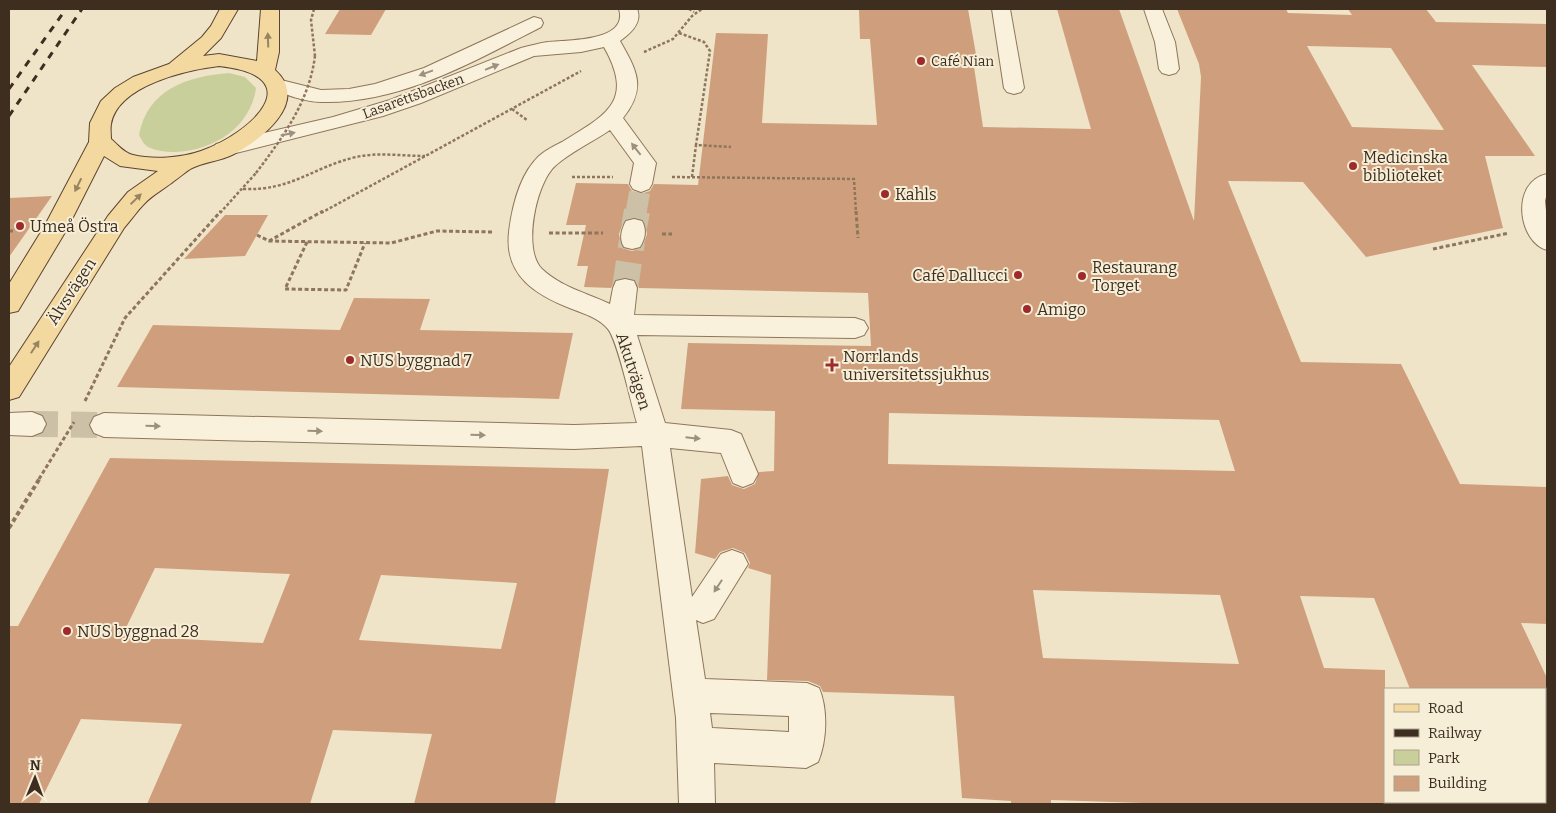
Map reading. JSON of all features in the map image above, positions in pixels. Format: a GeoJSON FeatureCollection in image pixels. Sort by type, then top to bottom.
{"type":"FeatureCollection","features":[{"type":"Feature","properties":{"kind":"main road"},"geometry":{"type":"LineString","coordinates":[[173,68],[212,39],[222,26],[229,9]]}},
{"type":"Feature","properties":{"kind":"main road"},"geometry":{"type":"LineString","coordinates":[[100,142],[125,160],[158,164],[187,161],[224,149],[245,138],[262,125],[273,111],[278,97],[271,78],[269,52],[270,9]]}},
{"type":"Feature","properties":{"kind":"main road"},"geometry":{"type":"LineString","coordinates":[[9,304],[55,229],[100,142],[98,130],[106,110],[125,91],[149,77],[173,68],[219,60],[249,64],[271,78]]}},
{"type":"Feature","properties":{"kind":"main road","name":"Älvsvägen"},"geometry":{"type":"LineString","coordinates":[[9,389],[116,222],[136,198],[187,161]]}},
{"type":"Feature","properties":{"kind":"street","name":"Lasarettsbacken"},"geometry":{"type":"LineString","coordinates":[[224,149],[314,128],[397,105],[530,52],[572,45],[593,44],[615,48],[628,15],[650,9]]}},
{"type":"Feature","properties":{"kind":"street"},"geometry":{"type":"LineString","coordinates":[[1002,9],[1014,88]]}},
{"type":"Feature","properties":{"kind":"street"},"geometry":{"type":"LineString","coordinates":[[1153,9],[1165,42],[1169,69]]}},
{"type":"Feature","properties":{"kind":"street","name":"Lasarettsbacken"},"geometry":{"type":"LineString","coordinates":[[271,78],[320,96],[361,93],[403,82],[450,65],[537,16]]}},
{"type":"Feature","properties":{"kind":"street","name":"Lasarettsbacken"},"geometry":{"type":"LineString","coordinates":[[537,16],[536,30],[542,37],[553,42],[572,45]]}},
{"type":"Feature","properties":{"kind":"street","name":"Akutvägen"},"geometry":{"type":"LineString","coordinates":[[615,48],[630,90],[626,99],[613,119],[548,160],[539,170],[534,181],[521,233],[521,253],[523,262],[532,274],[547,286],[575,300],[602,310],[620,325],[626,342],[653,434],[696,745],[696,804]]}},
{"type":"Feature","properties":{"kind":"street"},"geometry":{"type":"LineString","coordinates":[[613,119],[645,163],[642,181]]}},
{"type":"Feature","properties":{"kind":"street"},"geometry":{"type":"LineString","coordinates":[[1547,181],[1541,184],[1534,197],[1534,215],[1547,242]]}},
{"type":"Feature","properties":{"kind":"street"},"geometry":{"type":"LineString","coordinates":[[625,288],[620,325],[855,328]]}},
{"type":"Feature","properties":{"kind":"street"},"geometry":{"type":"LineString","coordinates":[[104,425],[574,437],[653,434],[731,442],[743,474]]}},
{"type":"Feature","properties":{"kind":"street"},"geometry":{"type":"LineString","coordinates":[[703,608],[732,564]]}},
{"type":"Feature","properties":{"kind":"street"},"geometry":{"type":"LineString","coordinates":[[690,695],[807,700],[806,750],[696,745]]}},
{"type":"Feature","properties":{"kind":"path"},"geometry":{"type":"LineString","coordinates":[[84,402],[125,318],[256,173],[297,114],[314,72],[315,56],[311,20],[314,9]]}},
{"type":"Feature","properties":{"kind":"path"},"geometry":{"type":"LineString","coordinates":[[689,9],[694,12]]}},
{"type":"Feature","properties":{"kind":"path"},"geometry":{"type":"LineString","coordinates":[[270,241],[512,109],[587,67],[615,48],[645,52],[679,33],[694,12],[702,9]]}},
{"type":"Feature","properties":{"kind":"path"},"geometry":{"type":"LineString","coordinates":[[679,33],[704,42],[710,51],[692,177]]}},
{"type":"Feature","properties":{"kind":"path"},"geometry":{"type":"LineString","coordinates":[[512,109],[527,120]]}},
{"type":"Feature","properties":{"kind":"path"},"geometry":{"type":"LineString","coordinates":[[696,145],[731,147]]}},
{"type":"Feature","properties":{"kind":"path"},"geometry":{"type":"LineString","coordinates":[[242,189],[257,191],[285,187],[360,157],[427,156]]}},
{"type":"Feature","properties":{"kind":"path"},"geometry":{"type":"LineString","coordinates":[[563,176],[642,181],[692,177],[854,179],[858,238]]}},
{"type":"Feature","properties":{"kind":"path"},"geometry":{"type":"LineString","coordinates":[[1433,249],[1508,234],[1534,215]]}},
{"type":"Feature","properties":{"kind":"path"},"geometry":{"type":"LineString","coordinates":[[256,235],[270,241],[391,243]]}},
{"type":"Feature","properties":{"kind":"path"},"geometry":{"type":"LineString","coordinates":[[307,242],[285,289],[346,290],[365,243]]}},
{"type":"Feature","properties":{"kind":"path"},"geometry":{"type":"LineString","coordinates":[[9,528],[75,419]]}},
{"type":"Feature","properties":{"kind":"green space"},"geometry":{"type":"Polygon","coordinates":[[[229,73],[245,77],[256,88],[253,102],[247,114],[228,134],[216,142],[189,151],[161,151],[148,147],[144,143],[139,135],[143,120],[160,96],[184,82],[229,73]]]}},
{"type":"Feature","properties":{"kind":"building"},"geometry":{"type":"Polygon","coordinates":[[[340,9],[386,9],[371,35],[325,34],[340,9]]]}},
{"type":"Feature","properties":{"kind":"building"},"geometry":{"type":"Polygon","coordinates":[[[859,9],[968,9],[977,60],[973,60],[983,127],[1091,129],[1057,9],[1119,9],[1194,221],[1201,77],[1199,64],[1177,9],[1286,9],[1288,13],[1352,15],[1348,9],[1426,9],[1436,22],[1547,24],[1547,67],[1472,65],[1535,156],[1485,156],[1503,228],[1366,257],[1303,182],[1228,181],[1301,362],[1401,364],[1460,484],[1547,487],[1547,624],[1521,623],[1547,678],[1547,689],[1410,688],[1374,598],[1300,596],[1324,668],[1385,670],[1385,804],[1173,804],[1051,800],[1051,804],[1011,804],[1011,801],[962,798],[954,696],[823,692],[820,686],[808,681],[767,680],[771,575],[748,568],[750,563],[745,553],[733,548],[720,552],[715,559],[695,553],[701,479],[728,476],[732,485],[744,489],[755,484],[759,472],[774,471],[775,411],[681,409],[688,343],[871,346],[868,293],[639,288],[636,280],[625,277],[616,279],[611,288],[584,287],[588,266],[577,266],[586,225],[566,225],[576,183],[628,184],[632,191],[640,194],[650,191],[654,184],[698,185],[716,33],[768,34],[762,123],[877,125],[870,39],[860,39],[859,9]],[[1307,46],[1352,127],[1444,130],[1391,48],[1307,46]],[[634,217],[624,220],[619,234],[622,248],[632,251],[642,248],[647,234],[644,220],[634,217]],[[889,413],[888,464],[1235,471],[1219,420],[889,413]],[[1033,590],[1043,658],[1239,664],[1220,595],[1033,590]]]}},
{"type":"Feature","properties":{"kind":"building","name":"Umeå Östra"},"geometry":{"type":"Polygon","coordinates":[[[52,196],[9,257],[9,198],[52,196]]]}},
{"type":"Feature","properties":{"kind":"building"},"geometry":{"type":"Polygon","coordinates":[[[225,215],[268,215],[245,256],[184,259],[225,215]]]}},
{"type":"Feature","properties":{"kind":"building","name":"NUS byggnad 7"},"geometry":{"type":"Polygon","coordinates":[[[354,298],[430,299],[420,330],[573,333],[559,399],[117,387],[153,325],[340,330],[354,298]]]}},
{"type":"Feature","properties":{"kind":"building","name":"NUS byggnad 28"},"geometry":{"type":"Polygon","coordinates":[[[110,458],[609,469],[555,804],[414,804],[432,734],[333,730],[310,804],[147,804],[182,724],[81,719],[39,804],[9,804],[9,626],[18,626],[110,458]],[[155,568],[122,636],[263,643],[290,574],[155,568]],[[381,575],[359,640],[501,649],[517,583],[381,575]]]}},
{"type":"Feature","properties":{"kind":"tunnel"},"geometry":{"type":"LineString","coordinates":[[636,213],[641,184]]}},
{"type":"Feature","properties":{"kind":"tunnel"},"geometry":{"type":"LineString","coordinates":[[634,227],[637,211]]}},
{"type":"Feature","properties":{"kind":"tunnel"},"geometry":{"type":"LineString","coordinates":[[625,288],[632,241]]}},
{"type":"Feature","properties":{"kind":"tunnel"},"geometry":{"type":"LineString","coordinates":[[32,424],[104,425]]}},
{"type":"Feature","properties":{"kind":"railway"},"geometry":{"type":"LineString","coordinates":[[9,89],[66,9]]}},
{"type":"Feature","properties":{"kind":"railway"},"geometry":{"type":"LineString","coordinates":[[9,116],[82,9]]}},
{"type":"Feature","properties":{"kind":"place","name":"Café Nian"},"geometry":{"type":"Point","coordinates":[921,61]}},
{"type":"Feature","properties":{"kind":"place","name":"Medicinska biblioteket"},"geometry":{"type":"Point","coordinates":[1353,166]}},
{"type":"Feature","properties":{"kind":"place","name":"Kahls"},"geometry":{"type":"Point","coordinates":[885,194]}},
{"type":"Feature","properties":{"kind":"place","name":"Umeå Östra"},"geometry":{"type":"Point","coordinates":[20,226]}},
{"type":"Feature","properties":{"kind":"place","name":"Café Dallucci"},"geometry":{"type":"Point","coordinates":[1018,275]}},
{"type":"Feature","properties":{"kind":"place","name":"Restaurang Torget"},"geometry":{"type":"Point","coordinates":[1082,276]}},
{"type":"Feature","properties":{"kind":"place","name":"Amigo"},"geometry":{"type":"Point","coordinates":[1027,309]}},
{"type":"Feature","properties":{"kind":"place","name":"NUS byggnad 7"},"geometry":{"type":"Point","coordinates":[350,360]}},
{"type":"Feature","properties":{"kind":"place","name":"Norrlands universitetssjukhus"},"geometry":{"type":"Point","coordinates":[832,365]}},
{"type":"Feature","properties":{"kind":"place","name":"NUS byggnad 28"},"geometry":{"type":"Point","coordinates":[67,631]}}]}
